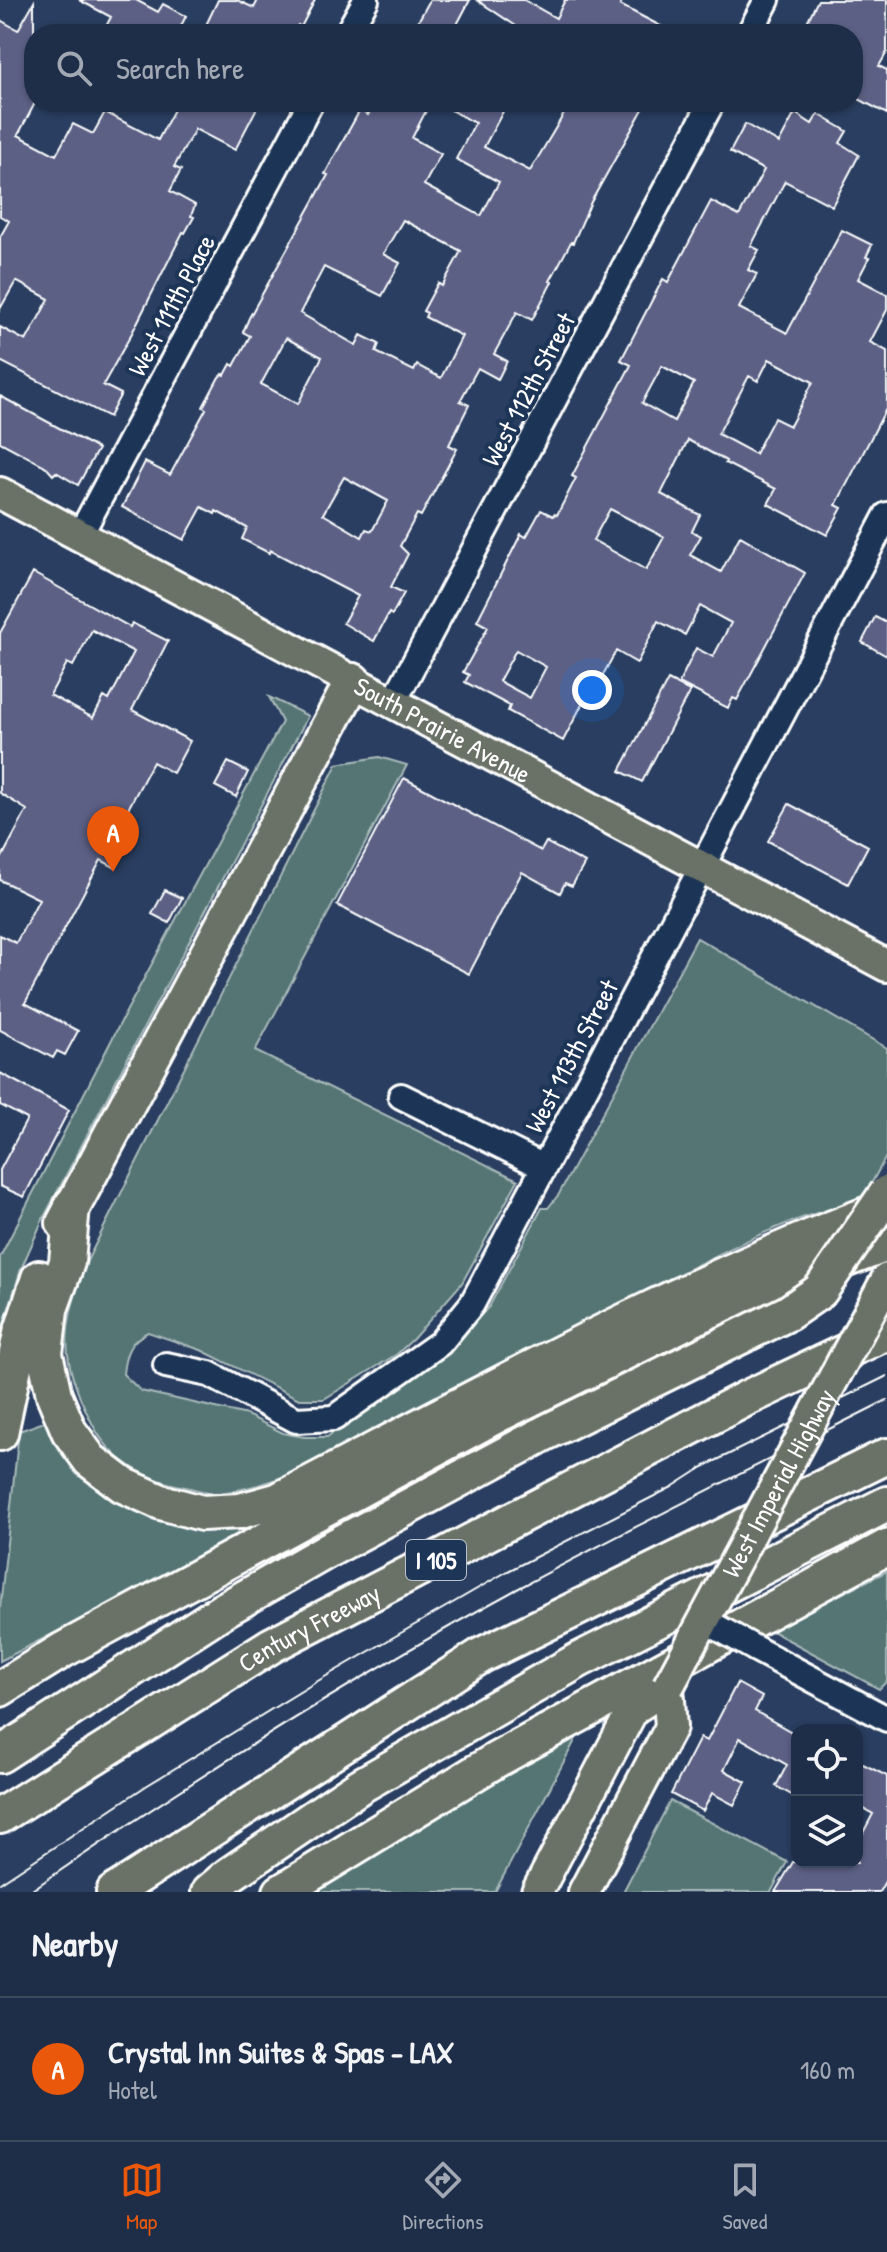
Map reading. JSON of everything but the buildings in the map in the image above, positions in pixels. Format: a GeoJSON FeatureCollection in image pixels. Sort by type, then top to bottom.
{"type":"FeatureCollection","features":[{"type":"Feature","properties":{"kind":"highway"},"geometry":{"type":"LineString","coordinates":[[0,1433],[21,1334],[38,1281],[72,1205],[353,681]]}},
{"type":"Feature","properties":{"kind":"highway"},"geometry":{"type":"LineString","coordinates":[[0,1755],[222,1611],[330,1549],[547,1432],[788,1313],[820,1291],[887,1193]]}},
{"type":"Feature","properties":{"kind":"highway"},"geometry":{"type":"LineString","coordinates":[[72,1205],[67,1262],[50,1309],[45,1354],[54,1395],[69,1431],[90,1460],[123,1485],[161,1502],[202,1513],[240,1511],[277,1501],[650,1308],[801,1239],[887,1207]]}},
{"type":"Feature","properties":{"kind":"highway"},"geometry":{"type":"LineString","coordinates":[[0,1689],[63,1650],[495,1416],[708,1311],[887,1244]]}},
{"type":"Feature","properties":{"kind":"highway","name":"Century Freeway"},"geometry":{"type":"LineString","coordinates":[[0,1816],[272,1645],[747,1398],[887,1332]]}},
{"type":"Feature","properties":{"kind":"highway"},"geometry":{"type":"LineString","coordinates":[[114,1892],[482,1655],[887,1456]]}},
{"type":"Feature","properties":{"kind":"highway"},"geometry":{"type":"LineString","coordinates":[[209,1892],[229,1875],[360,1786],[579,1660],[887,1504]]}},
{"type":"Feature","properties":{"kind":"highway"},"geometry":{"type":"LineString","coordinates":[[281,1892],[496,1760],[887,1547]]}},
{"type":"Feature","properties":{"kind":"main road","name":"South Prairie Avenue"},"geometry":{"type":"LineString","coordinates":[[0,493],[887,966]]}},
{"type":"Feature","properties":{"kind":"main road","name":"West Imperial Highway"},"geometry":{"type":"LineString","coordinates":[[537,1892],[633,1709],[668,1687],[887,1279]]}},
{"type":"Feature","properties":{"kind":"main road"},"geometry":{"type":"LineString","coordinates":[[584,1892],[671,1727],[668,1687]]}},
{"type":"Feature","properties":{"kind":"street"},"geometry":{"type":"LineString","coordinates":[[353,24],[366,0]]}},
{"type":"Feature","properties":{"kind":"street"},"geometry":{"type":"LineString","coordinates":[[754,24],[767,0]]}},
{"type":"Feature","properties":{"kind":"street","name":"West 111th Place"},"geometry":{"type":"LineString","coordinates":[[80,535],[306,112]]}},
{"type":"Feature","properties":{"kind":"street","name":"West 112th Street"},"geometry":{"type":"LineString","coordinates":[[393,703],[707,112]]}},
{"type":"Feature","properties":{"kind":"street","name":"West 113th Street"},"geometry":{"type":"LineString","coordinates":[[166,1365],[209,1374],[296,1420],[334,1418],[440,1343],[472,1304],[887,515]]}},
{"type":"Feature","properties":{"kind":"street"},"geometry":{"type":"LineString","coordinates":[[401,1096],[544,1167]]}},
{"type":"Feature","properties":{"kind":"street"},"geometry":{"type":"LineString","coordinates":[[704,1620],[887,1719]]}},
{"type":"Feature","properties":{"kind":"green space"},"geometry":{"type":"Polygon","coordinates":[[[269,697],[308,716],[43,1219],[21,1269],[0,1336],[0,1257],[126,1012],[282,722],[269,697]]]}},
{"type":"Feature","properties":{"kind":"green space"},"geometry":{"type":"Polygon","coordinates":[[[379,757],[407,765],[255,1051],[518,1180],[462,1283],[413,1339],[397,1354],[324,1399],[299,1399],[201,1350],[148,1332],[129,1349],[123,1374],[141,1391],[247,1415],[283,1433],[327,1437],[418,1375],[489,1307],[542,1208],[548,1208],[559,1194],[697,938],[887,1048],[887,1155],[861,1202],[787,1223],[740,1244],[314,1463],[268,1482],[220,1493],[160,1481],[122,1460],[101,1439],[93,1425],[69,1361],[67,1343],[72,1305],[88,1259],[337,764],[379,757]]]}},
{"type":"Feature","properties":{"kind":"green space"},"geometry":{"type":"Polygon","coordinates":[[[50,1420],[100,1482],[129,1507],[146,1516],[174,1524],[241,1524],[243,1536],[0,1661],[0,1608],[19,1431],[50,1420]]]}},
{"type":"Feature","properties":{"kind":"green space"},"geometry":{"type":"Polygon","coordinates":[[[887,1571],[887,1681],[879,1689],[770,1630],[769,1622],[827,1601],[887,1571]]]}},
{"type":"Feature","properties":{"kind":"green space"},"geometry":{"type":"Polygon","coordinates":[[[580,1731],[495,1892],[310,1892],[580,1731]]]}},
{"type":"Feature","properties":{"kind":"green space"},"geometry":{"type":"Polygon","coordinates":[[[670,1801],[787,1862],[771,1892],[623,1892],[670,1801]]]}},
{"type":"Feature","properties":{"kind":"tram line"},"geometry":{"type":"LineString","coordinates":[[0,1883],[146,1786],[316,1682],[508,1571],[672,1487],[703,1467],[887,1376]]}},
{"type":"Feature","properties":{"kind":"tram line"},"geometry":{"type":"LineString","coordinates":[[29,1892],[148,1811],[393,1659],[610,1540],[887,1400]]}},
{"type":"Feature","properties":{"kind":"place","name":"Crystal Inn Suites & Spas - LAX"},"geometry":{"type":"Point","coordinates":[113,872]}}]}
